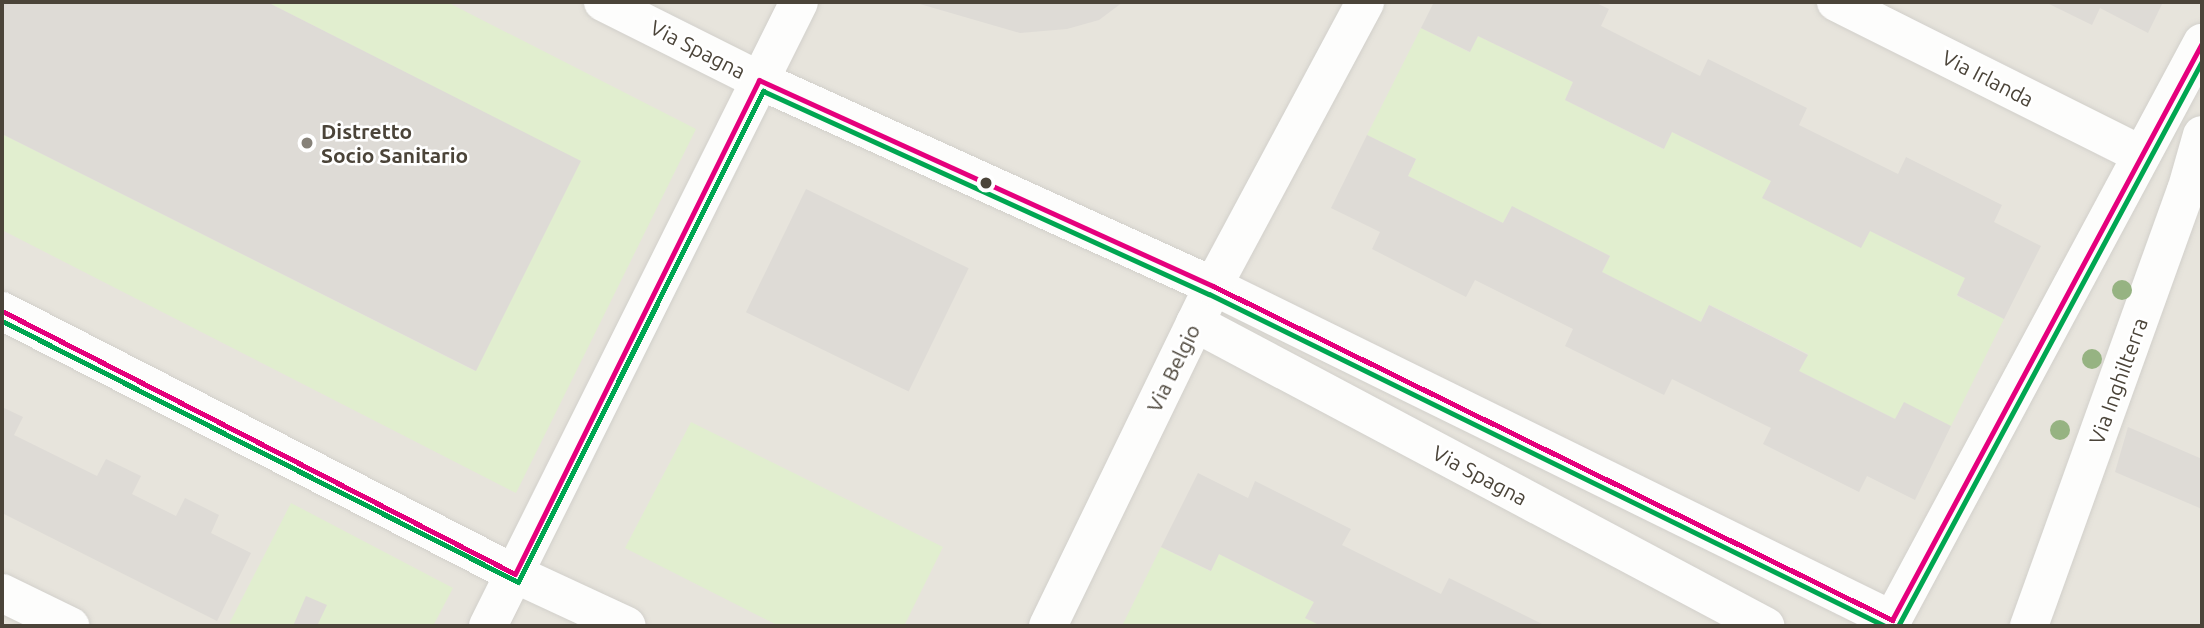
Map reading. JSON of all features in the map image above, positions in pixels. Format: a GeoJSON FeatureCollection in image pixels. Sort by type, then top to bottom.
{"type":"FeatureCollection","features":[{"type":"Feature","properties":{"kind":"street","name":"Via Spagna"},"geometry":{"type":"LineString","coordinates":[[603,2],[760,80],[1213,286],[1891,623]]}},
{"type":"Feature","properties":{"kind":"street"},"geometry":{"type":"LineString","coordinates":[[488,626],[799,2]]}},
{"type":"Feature","properties":{"kind":"street","name":"Via Belgio"},"geometry":{"type":"LineString","coordinates":[[1048,626],[1213,286],[1365,2]]}},
{"type":"Feature","properties":{"kind":"street","name":"Via Irlanda"},"geometry":{"type":"LineString","coordinates":[[1836,2],[2139,154]]}},
{"type":"Feature","properties":{"kind":"street"},"geometry":{"type":"LineString","coordinates":[[1891,623],[2139,154],[2202,43]]}},
{"type":"Feature","properties":{"kind":"street","name":"Via Inghilterra"},"geometry":{"type":"LineString","coordinates":[[2029,626],[2182,203],[2202,135]]}},
{"type":"Feature","properties":{"kind":"street"},"geometry":{"type":"LineString","coordinates":[[2,311],[515,574],[627,626]]}},
{"type":"Feature","properties":{"kind":"street","name":"Via Spagna"},"geometry":{"type":"LineString","coordinates":[[1195,323],[1765,626]]}},
{"type":"Feature","properties":{"kind":"street"},"geometry":{"type":"LineString","coordinates":[[2,593],[70,626]]}},
{"type":"Feature","properties":{"kind":"shaded area"},"geometry":{"type":"Polygon","coordinates":[[[2,2],[2202,2],[2202,626],[2,626],[2,2]]]}},
{"type":"Feature","properties":{"kind":"green space"},"geometry":{"type":"Polygon","coordinates":[[[267,2],[447,2],[696,129],[516,493],[2,230],[2,134],[475,371],[580,161],[267,2]]]}},
{"type":"Feature","properties":{"kind":"green space"},"geometry":{"type":"Polygon","coordinates":[[[1421,28],[1469,52],[1478,36],[1573,82],[1565,100],[1663,149],[1672,132],[1771,181],[1763,198],[1861,247],[1870,231],[1965,278],[1957,296],[2004,319],[1951,426],[1904,403],[1895,419],[1799,371],[1808,354],[1710,305],[1700,322],[1602,272],[1610,256],[1512,207],[1503,223],[1408,176],[1416,159],[1367,135],[1421,28]]]}},
{"type":"Feature","properties":{"kind":"green space"},"geometry":{"type":"Polygon","coordinates":[[[691,422],[943,547],[904,626],[779,626],[625,548],[691,422]]]}},
{"type":"Feature","properties":{"kind":"green space"},"geometry":{"type":"Polygon","coordinates":[[[291,503],[453,588],[433,626],[228,626],[291,503]]]}},
{"type":"Feature","properties":{"kind":"green space"},"geometry":{"type":"Polygon","coordinates":[[[1161,547],[1210,571],[1219,554],[1314,602],[1306,618],[1321,626],[1122,626],[1161,547]]]}},
{"type":"Feature","properties":{"kind":"building"},"geometry":{"type":"Polygon","coordinates":[[[2,2],[267,2],[581,161],[476,371],[2,134],[2,2]]]}},
{"type":"Feature","properties":{"kind":"building"},"geometry":{"type":"Polygon","coordinates":[[[913,2],[1123,2],[1099,20],[1067,29],[1020,33],[913,2]]]}},
{"type":"Feature","properties":{"kind":"building"},"geometry":{"type":"Polygon","coordinates":[[[1434,2],[1594,2],[1609,9],[1601,26],[1700,76],[1708,59],[1807,108],[1799,125],[1898,174],[1906,157],[2002,205],[1994,222],[2041,246],[2004,319],[1957,295],[1965,278],[1870,231],[1861,248],[1762,198],[1771,181],[1672,132],[1664,149],[1565,100],[1573,82],[1478,36],[1470,52],[1421,28],[1434,2]]]}},
{"type":"Feature","properties":{"kind":"building"},"geometry":{"type":"Polygon","coordinates":[[[2045,2],[2163,2],[2148,33],[2100,8],[2092,25],[2045,2]]]}},
{"type":"Feature","properties":{"kind":"building"},"geometry":{"type":"Polygon","coordinates":[[[1367,135],[1416,159],[1408,176],[1503,223],[1512,206],[1610,256],[1602,272],[1701,322],[1709,305],[1808,355],[1799,371],[1895,419],[1904,402],[1951,426],[1915,500],[1867,476],[1859,492],[1763,444],[1771,428],[1672,379],[1664,395],[1565,346],[1573,329],[1475,280],[1466,297],[1372,249],[1380,232],[1331,208],[1367,135]]]}},
{"type":"Feature","properties":{"kind":"building"},"geometry":{"type":"Polygon","coordinates":[[[806,189],[969,268],[909,391],[746,312],[806,189]]]}},
{"type":"Feature","properties":{"kind":"building"},"geometry":{"type":"Polygon","coordinates":[[[2,407],[23,417],[14,435],[97,476],[106,459],[141,476],[132,494],[176,516],[185,498],[219,515],[211,533],[251,553],[217,621],[2,513],[2,407]]]}},
{"type":"Feature","properties":{"kind":"building"},"geometry":{"type":"Polygon","coordinates":[[[2128,427],[2202,459],[2202,509],[2115,472],[2128,427]]]}},
{"type":"Feature","properties":{"kind":"building"},"geometry":{"type":"Polygon","coordinates":[[[1198,473],[1248,498],[1255,481],[1351,529],[1342,545],[1441,594],[1449,578],[1546,626],[1321,626],[1305,618],[1314,602],[1219,554],[1211,571],[1161,547],[1198,473]]]}},
{"type":"Feature","properties":{"kind":"building"},"geometry":{"type":"Polygon","coordinates":[[[306,596],[327,605],[317,626],[293,626],[306,596]]]}},
{"type":"Feature","properties":{"kind":"transit line"},"geometry":{"type":"LineString","coordinates":[[2,311],[515,574],[759,80],[1213,286],[1892,620],[2202,43]]}},
{"type":"Feature","properties":{"kind":"transit line"},"geometry":{"type":"LineString","coordinates":[[1898,626],[2202,61]]}},
{"type":"Feature","properties":{"kind":"transit line"},"geometry":{"type":"LineString","coordinates":[[2,321],[518,582],[763,91],[1209,294],[1885,626]]}},
{"type":"Feature","properties":{"kind":"place","name":"Distretto Socio Sanitario"},"geometry":{"type":"Point","coordinates":[307,143]}}]}
